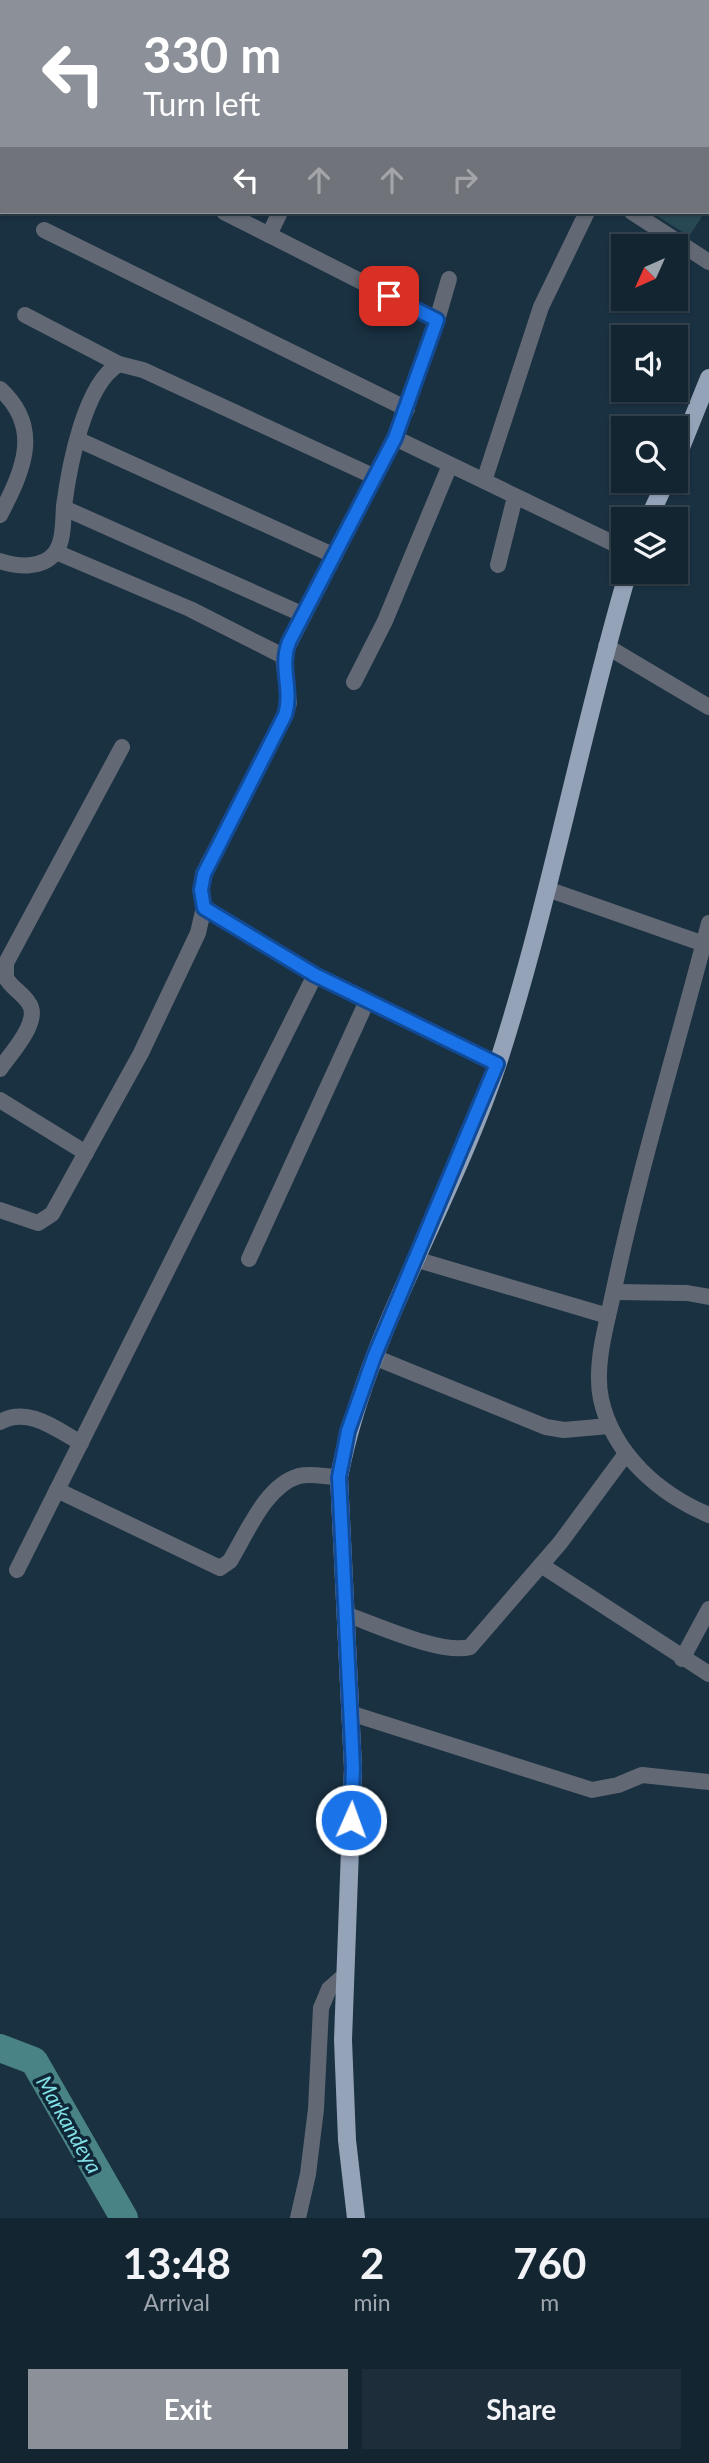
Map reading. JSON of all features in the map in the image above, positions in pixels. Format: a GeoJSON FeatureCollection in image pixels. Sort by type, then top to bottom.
{"type":"FeatureCollection","features":[{"type":"Feature","properties":{"kind":"main road"},"geometry":{"type":"LineString","coordinates":[[688,430],[709,378]]}},
{"type":"Feature","properties":{"kind":"main road"},"geometry":{"type":"LineString","coordinates":[[356,2218],[348,2140],[343,2040],[353,1768],[339,1477],[348,1431],[374,1357],[418,1260],[497,1064],[547,889],[606,646],[624,584]]}},
{"type":"Feature","properties":{"kind":"street"},"geometry":{"type":"LineString","coordinates":[[228,214],[437,320]]}},
{"type":"Feature","properties":{"kind":"street"},"geometry":{"type":"LineString","coordinates":[[269,235],[280,214]]}},
{"type":"Feature","properties":{"kind":"street"},"geometry":{"type":"LineString","coordinates":[[484,481],[541,307],[586,214]]}},
{"type":"Feature","properties":{"kind":"street"},"geometry":{"type":"LineString","coordinates":[[635,214],[709,262]]}},
{"type":"Feature","properties":{"kind":"street"},"geometry":{"type":"LineString","coordinates":[[44,230],[407,410]]}},
{"type":"Feature","properties":{"kind":"street"},"geometry":{"type":"LineString","coordinates":[[0,1210],[38,1223],[52,1214],[147,1040],[198,933],[204,908],[201,890],[204,874],[289,703],[283,656],[395,438],[407,410],[449,279]]}},
{"type":"Feature","properties":{"kind":"street"},"geometry":{"type":"LineString","coordinates":[[25,315],[120,364],[143,370],[375,477]]}},
{"type":"Feature","properties":{"kind":"street"},"geometry":{"type":"LineString","coordinates":[[0,561],[33,565],[45,562],[56,552],[61,540],[64,508],[79,440],[102,379],[120,364]]}},
{"type":"Feature","properties":{"kind":"street"},"geometry":{"type":"LineString","coordinates":[[0,389],[13,401],[22,416],[26,437],[24,461],[6,486],[0,515]]}},
{"type":"Feature","properties":{"kind":"street"},"geometry":{"type":"LineString","coordinates":[[395,438],[611,542]]}},
{"type":"Feature","properties":{"kind":"street"},"geometry":{"type":"LineString","coordinates":[[79,440],[335,555]]}},
{"type":"Feature","properties":{"kind":"street"},"geometry":{"type":"LineString","coordinates":[[354,682],[385,621],[450,465]]}},
{"type":"Feature","properties":{"kind":"street"},"geometry":{"type":"LineString","coordinates":[[498,565],[515,497]]}},
{"type":"Feature","properties":{"kind":"street"},"geometry":{"type":"LineString","coordinates":[[64,508],[304,615]]}},
{"type":"Feature","properties":{"kind":"street"},"geometry":{"type":"LineString","coordinates":[[56,552],[190,608],[283,656]]}},
{"type":"Feature","properties":{"kind":"street"},"geometry":{"type":"LineString","coordinates":[[606,646],[709,707]]}},
{"type":"Feature","properties":{"kind":"street"},"geometry":{"type":"LineString","coordinates":[[0,1069],[28,1028],[33,1014],[28,1001],[6,978],[6,963],[122,747]]}},
{"type":"Feature","properties":{"kind":"street"},"geometry":{"type":"LineString","coordinates":[[547,889],[704,944]]}},
{"type":"Feature","properties":{"kind":"street"},"geometry":{"type":"LineString","coordinates":[[204,908],[315,975],[497,1064]]}},
{"type":"Feature","properties":{"kind":"street"},"geometry":{"type":"LineString","coordinates":[[709,923],[704,944],[702,980],[639,1177],[608,1316],[599,1377],[609,1426],[625,1455],[662,1487],[709,1515]]}},
{"type":"Feature","properties":{"kind":"street"},"geometry":{"type":"LineString","coordinates":[[17,1570],[315,975]]}},
{"type":"Feature","properties":{"kind":"street"},"geometry":{"type":"LineString","coordinates":[[249,1259],[367,1001]]}},
{"type":"Feature","properties":{"kind":"street"},"geometry":{"type":"LineString","coordinates":[[0,1100],[86,1153]]}},
{"type":"Feature","properties":{"kind":"street"},"geometry":{"type":"LineString","coordinates":[[418,1260],[608,1316]]}},
{"type":"Feature","properties":{"kind":"street"},"geometry":{"type":"LineString","coordinates":[[614,1292],[687,1293],[709,1297]]}},
{"type":"Feature","properties":{"kind":"street"},"geometry":{"type":"LineString","coordinates":[[374,1357],[547,1427],[564,1430],[609,1426]]}},
{"type":"Feature","properties":{"kind":"street"},"geometry":{"type":"LineString","coordinates":[[0,1422],[20,1414],[34,1418],[81,1443]]}},
{"type":"Feature","properties":{"kind":"street"},"geometry":{"type":"LineString","coordinates":[[345,1614],[435,1644],[462,1649],[470,1647],[541,1565],[625,1455]]}},
{"type":"Feature","properties":{"kind":"street"},"geometry":{"type":"LineString","coordinates":[[57,1490],[220,1568],[230,1561],[273,1493],[285,1481],[303,1475],[339,1477]]}},
{"type":"Feature","properties":{"kind":"street"},"geometry":{"type":"LineString","coordinates":[[541,1565],[682,1659],[709,1674]]}},
{"type":"Feature","properties":{"kind":"street"},"geometry":{"type":"LineString","coordinates":[[682,1659],[709,1609]]}},
{"type":"Feature","properties":{"kind":"street"},"geometry":{"type":"LineString","coordinates":[[350,1713],[575,1787],[592,1790],[608,1788],[642,1775],[709,1782]]}},
{"type":"Feature","properties":{"kind":"street"},"geometry":{"type":"LineString","coordinates":[[298,2218],[308,2174],[316,2109],[321,2008],[324,1996],[346,1974]]}},
{"type":"Feature","properties":{"kind":"building"},"geometry":{"type":"Polygon","coordinates":[[[654,214],[704,214],[689,236],[654,214]]]}},
{"type":"Feature","properties":{"kind":"waterway","name":"Markandeya"},"geometry":{"type":"LineString","coordinates":[[0,2048],[34,2061],[124,2218]]}},
{"type":"Feature","properties":{"kind":"route"},"geometry":{"type":"LineString","coordinates":[[351,1820],[353,1768],[339,1477],[348,1431],[374,1357],[418,1260],[497,1064],[315,975],[204,908],[201,890],[204,874],[285,715],[289,703],[283,656],[395,438],[437,320],[389,296]]}}]}
